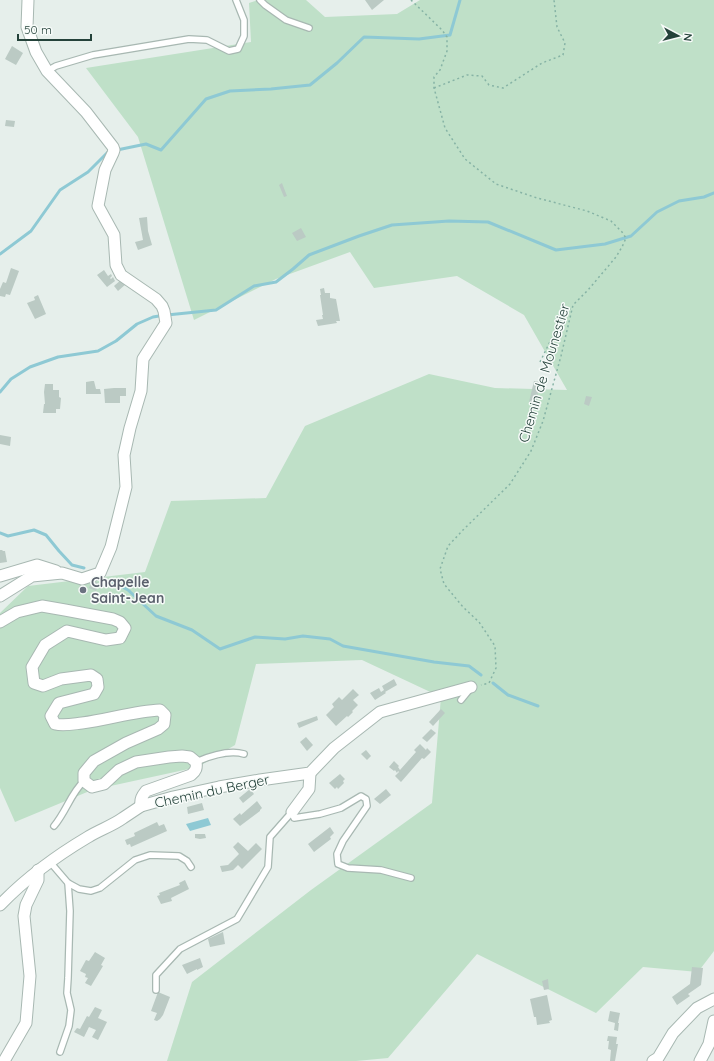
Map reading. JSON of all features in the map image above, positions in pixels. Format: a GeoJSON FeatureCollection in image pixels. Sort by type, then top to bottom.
{"type":"FeatureCollection","features":[{"type":"Feature","properties":{"kind":"street"},"geometry":{"type":"LineString","coordinates":[[0,576],[37,566],[82,579],[100,572],[111,547],[126,488],[124,456],[130,428],[141,391],[143,359],[166,323],[162,306],[156,299],[121,275],[116,265],[114,235],[98,206],[104,170],[113,155],[114,148],[86,112],[47,71],[36,52],[27,27],[28,0]]}},
{"type":"Feature","properties":{"kind":"street"},"geometry":{"type":"LineString","coordinates":[[0,596],[32,576],[62,573]]}},
{"type":"Feature","properties":{"kind":"street"},"geometry":{"type":"LineString","coordinates":[[0,622],[17,612],[42,606],[113,620],[120,622],[125,628],[120,638],[106,640],[67,631],[45,645],[32,667],[34,683],[43,686],[61,679],[91,675],[97,679],[98,687],[94,694],[59,703],[51,716],[55,724],[62,726],[97,721],[146,711],[160,710],[165,715],[164,724],[158,729],[126,743],[94,762],[84,773],[84,781],[92,787],[104,784],[119,770],[136,762],[182,756],[190,757],[196,762]]}},
{"type":"Feature","properties":{"kind":"street"},"geometry":{"type":"LineString","coordinates":[[292,812],[309,789],[310,773],[334,748],[380,712],[471,687]]}},
{"type":"Feature","properties":{"kind":"street","name":"Chemin du Berger"},"geometry":{"type":"LineString","coordinates":[[196,762],[197,766],[195,772],[191,775],[146,791],[142,795],[141,806],[219,787],[310,773]]}},
{"type":"Feature","properties":{"kind":"street"},"geometry":{"type":"LineString","coordinates":[[0,905],[10,894],[50,861],[89,836],[122,819],[141,806]]}},
{"type":"Feature","properties":{"kind":"street"},"geometry":{"type":"LineString","coordinates":[[4,1061],[26,1023],[30,976],[24,916],[26,905],[38,880],[38,870]]}},
{"type":"Feature","properties":{"kind":"street"},"geometry":{"type":"LineString","coordinates":[[653,1061],[658,1058],[673,1033],[697,1008],[714,999]]}},
{"type":"Feature","properties":{"kind":"street"},"geometry":{"type":"LineString","coordinates":[[700,1061],[709,1044],[714,1021]]}},
{"type":"Feature","properties":{"kind":"lane"},"geometry":{"type":"LineString","coordinates":[[47,71],[56,66],[93,55],[190,39],[207,40],[229,51],[238,49],[244,36],[244,20],[236,0]]}},
{"type":"Feature","properties":{"kind":"lane"},"geometry":{"type":"LineString","coordinates":[[260,0],[265,6],[286,20],[309,28]]}},
{"type":"Feature","properties":{"kind":"lane"},"geometry":{"type":"LineString","coordinates":[[461,700],[471,687]]}},
{"type":"Feature","properties":{"kind":"lane"},"geometry":{"type":"LineString","coordinates":[[196,762],[207,757],[236,752],[244,754]]}},
{"type":"Feature","properties":{"kind":"lane"},"geometry":{"type":"LineString","coordinates":[[54,826],[60,820],[77,787],[84,781]]}},
{"type":"Feature","properties":{"kind":"lane"},"geometry":{"type":"LineString","coordinates":[[292,812],[294,818],[320,814],[341,808],[361,796],[366,799],[367,806],[343,841],[337,854],[338,864],[348,868],[381,870],[411,878]]}},
{"type":"Feature","properties":{"kind":"lane"},"geometry":{"type":"LineString","coordinates":[[156,990],[156,975],[180,950],[237,919],[268,867],[270,837],[292,812]]}},
{"type":"Feature","properties":{"kind":"lane"},"geometry":{"type":"LineString","coordinates":[[50,861],[68,883],[79,889],[91,891],[100,888],[135,860],[150,856],[179,856],[187,861],[191,867]]}},
{"type":"Feature","properties":{"kind":"lane"},"geometry":{"type":"LineString","coordinates":[[60,1052],[69,1026],[71,1010],[67,993],[70,911],[68,883]]}},
{"type":"Feature","properties":{"kind":"path"},"geometry":{"type":"LineString","coordinates":[[411,0],[442,30],[447,38],[447,51],[440,70],[434,77],[434,88],[467,75],[482,76],[489,85],[503,88],[542,63],[563,55],[565,43],[557,27],[554,0]]}},
{"type":"Feature","properties":{"kind":"path","name":"Chemin de Mounestier"},"geometry":{"type":"LineString","coordinates":[[434,88],[445,128],[461,153],[465,159],[496,184],[537,198],[588,211],[610,221],[626,238],[616,257],[573,305],[561,356],[543,420],[531,451],[510,484],[448,546],[440,569],[444,584],[479,622],[495,646],[496,668],[489,683],[471,687]]}},
{"type":"Feature","properties":{"kind":"path"},"geometry":{"type":"LineString","coordinates":[[540,362],[562,317],[573,305]]}},
{"type":"Feature","properties":{"kind":"green space"},"geometry":{"type":"Polygon","coordinates":[[[258,0],[306,0],[325,17],[397,14],[420,0],[714,0],[714,951],[698,972],[643,967],[596,1013],[477,954],[388,1058],[356,1061],[167,1061],[192,982],[311,890],[432,803],[441,697],[362,660],[256,664],[235,745],[198,767],[92,790],[15,822],[0,788],[0,613],[28,586],[145,572],[171,501],[266,498],[305,426],[429,374],[495,388],[567,390],[524,315],[457,276],[374,288],[350,252],[276,279],[194,320],[138,137],[86,68],[251,42],[249,3],[258,0]]]}},
{"type":"Feature","properties":{"kind":"water"},"geometry":{"type":"Polygon","coordinates":[[[208,818],[211,825],[190,831],[186,824],[208,818]]]}},
{"type":"Feature","properties":{"kind":"building"},"geometry":{"type":"Polygon","coordinates":[[[365,0],[384,0],[372,10],[365,0]]]}},
{"type":"Feature","properties":{"kind":"building"},"geometry":{"type":"Polygon","coordinates":[[[12,46],[23,53],[16,65],[5,59],[12,46]]]}},
{"type":"Feature","properties":{"kind":"building"},"geometry":{"type":"Polygon","coordinates":[[[6,120],[15,121],[14,127],[5,126],[6,120]]]}},
{"type":"Feature","properties":{"kind":"building"},"geometry":{"type":"Polygon","coordinates":[[[282,183],[287,196],[284,197],[279,185],[282,183]]]}},
{"type":"Feature","properties":{"kind":"building"},"geometry":{"type":"Polygon","coordinates":[[[147,217],[148,231],[152,245],[138,250],[135,242],[143,240],[139,218],[147,217]]]}},
{"type":"Feature","properties":{"kind":"building"},"geometry":{"type":"Polygon","coordinates":[[[301,228],[306,237],[297,241],[292,233],[301,228]]]}},
{"type":"Feature","properties":{"kind":"building"},"geometry":{"type":"Polygon","coordinates":[[[11,268],[19,271],[10,295],[6,294],[5,297],[0,296],[0,289],[3,282],[6,283],[11,268]]]}},
{"type":"Feature","properties":{"kind":"building"},"geometry":{"type":"Polygon","coordinates":[[[104,270],[108,276],[111,274],[112,276],[110,278],[111,279],[113,277],[115,281],[107,287],[97,275],[104,270]]]}},
{"type":"Feature","properties":{"kind":"building"},"geometry":{"type":"Polygon","coordinates":[[[122,279],[126,284],[118,291],[114,286],[122,279]]]}},
{"type":"Feature","properties":{"kind":"building"},"geometry":{"type":"Polygon","coordinates":[[[324,288],[325,293],[330,293],[330,298],[336,299],[340,321],[336,321],[337,323],[318,326],[316,320],[323,319],[320,289],[324,288]]]}},
{"type":"Feature","properties":{"kind":"building"},"geometry":{"type":"Polygon","coordinates":[[[38,295],[46,314],[35,319],[27,303],[35,300],[34,297],[38,295]]]}},
{"type":"Feature","properties":{"kind":"building"},"geometry":{"type":"Polygon","coordinates":[[[94,381],[96,389],[100,389],[101,394],[86,394],[86,382],[94,381]]]}},
{"type":"Feature","properties":{"kind":"building"},"geometry":{"type":"Polygon","coordinates":[[[534,381],[540,382],[536,404],[529,402],[534,381]]]}},
{"type":"Feature","properties":{"kind":"building"},"geometry":{"type":"Polygon","coordinates":[[[45,384],[53,384],[53,390],[59,390],[59,397],[61,398],[60,409],[56,409],[56,413],[43,413],[45,404],[45,384]]]}},
{"type":"Feature","properties":{"kind":"building"},"geometry":{"type":"Polygon","coordinates":[[[126,388],[126,396],[120,396],[120,403],[105,403],[104,389],[126,388]]]}},
{"type":"Feature","properties":{"kind":"building"},"geometry":{"type":"Polygon","coordinates":[[[586,396],[592,397],[589,406],[584,404],[586,396]]]}},
{"type":"Feature","properties":{"kind":"building"},"geometry":{"type":"Polygon","coordinates":[[[0,435],[11,437],[10,446],[0,444],[0,435]]]}},
{"type":"Feature","properties":{"kind":"building"},"geometry":{"type":"Polygon","coordinates":[[[0,550],[5,551],[7,562],[0,563],[0,550]]]}},
{"type":"Feature","properties":{"kind":"building"},"geometry":{"type":"Polygon","coordinates":[[[92,580],[99,583],[96,591],[89,588],[92,580]]]}},
{"type":"Feature","properties":{"kind":"building","name":"Chapelle Saint-Jean"},"geometry":{"type":"Polygon","coordinates":[[[80,585],[87,588],[85,594],[78,591],[80,585]]]}},
{"type":"Feature","properties":{"kind":"building"},"geometry":{"type":"Polygon","coordinates":[[[394,679],[397,685],[375,700],[370,693],[379,688],[381,692],[384,690],[382,686],[394,679]]]}},
{"type":"Feature","properties":{"kind":"building"},"geometry":{"type":"Polygon","coordinates":[[[353,689],[359,695],[353,700],[358,705],[348,717],[347,716],[336,726],[326,715],[334,707],[332,704],[339,697],[342,700],[353,689]]]}},
{"type":"Feature","properties":{"kind":"building"},"geometry":{"type":"Polygon","coordinates":[[[441,709],[445,713],[433,726],[429,722],[441,709]]]}},
{"type":"Feature","properties":{"kind":"building"},"geometry":{"type":"Polygon","coordinates":[[[317,716],[318,720],[299,728],[297,723],[317,716]]]}},
{"type":"Feature","properties":{"kind":"building"},"geometry":{"type":"Polygon","coordinates":[[[431,729],[436,733],[427,742],[422,738],[431,729]]]}},
{"type":"Feature","properties":{"kind":"building"},"geometry":{"type":"Polygon","coordinates":[[[306,737],[313,745],[307,751],[300,742],[306,737]]]}},
{"type":"Feature","properties":{"kind":"building"},"geometry":{"type":"Polygon","coordinates":[[[420,744],[426,750],[427,748],[431,752],[424,759],[422,758],[401,782],[395,776],[399,772],[398,771],[397,773],[389,767],[394,761],[399,766],[398,767],[400,770],[416,752],[414,750],[420,744]]]}},
{"type":"Feature","properties":{"kind":"building"},"geometry":{"type":"Polygon","coordinates":[[[366,750],[371,756],[367,760],[361,754],[366,750]]]}},
{"type":"Feature","properties":{"kind":"building"},"geometry":{"type":"Polygon","coordinates":[[[340,774],[345,779],[343,781],[344,783],[338,789],[337,787],[335,789],[329,783],[340,774]]]}},
{"type":"Feature","properties":{"kind":"building"},"geometry":{"type":"Polygon","coordinates":[[[250,789],[254,794],[243,803],[239,798],[250,789]]]}},
{"type":"Feature","properties":{"kind":"building"},"geometry":{"type":"Polygon","coordinates":[[[386,789],[391,795],[380,804],[374,799],[386,789]]]}},
{"type":"Feature","properties":{"kind":"building"},"geometry":{"type":"Polygon","coordinates":[[[257,801],[262,808],[260,811],[240,826],[233,819],[240,813],[241,815],[257,801]]]}},
{"type":"Feature","properties":{"kind":"building"},"geometry":{"type":"Polygon","coordinates":[[[202,803],[204,810],[188,814],[187,807],[202,803]]]}},
{"type":"Feature","properties":{"kind":"building"},"geometry":{"type":"Polygon","coordinates":[[[157,822],[159,826],[164,824],[167,831],[131,847],[130,844],[127,845],[125,840],[135,836],[134,833],[157,822]]]}},
{"type":"Feature","properties":{"kind":"building"},"geometry":{"type":"Polygon","coordinates":[[[330,827],[334,833],[330,837],[331,839],[314,852],[308,844],[330,827]]]}},
{"type":"Feature","properties":{"kind":"building"},"geometry":{"type":"Polygon","coordinates":[[[195,834],[205,834],[206,838],[195,838],[195,834]]]}},
{"type":"Feature","properties":{"kind":"building"},"geometry":{"type":"Polygon","coordinates":[[[238,842],[248,851],[256,843],[262,849],[242,869],[238,865],[233,870],[222,872],[220,866],[228,865],[239,854],[233,847],[238,842]]]}},
{"type":"Feature","properties":{"kind":"building"},"geometry":{"type":"Polygon","coordinates":[[[185,880],[189,889],[171,898],[172,901],[161,904],[157,896],[160,895],[159,893],[180,885],[179,883],[185,880]]]}},
{"type":"Feature","properties":{"kind":"building"},"geometry":{"type":"Polygon","coordinates":[[[223,932],[225,944],[210,947],[208,939],[223,932]]]}},
{"type":"Feature","properties":{"kind":"building"},"geometry":{"type":"Polygon","coordinates":[[[95,952],[105,958],[101,965],[103,966],[91,986],[85,983],[88,978],[85,977],[86,974],[80,971],[86,960],[89,961],[95,952]]]}},
{"type":"Feature","properties":{"kind":"building"},"geometry":{"type":"Polygon","coordinates":[[[200,958],[203,967],[187,974],[182,965],[200,958]]]}},
{"type":"Feature","properties":{"kind":"building"},"geometry":{"type":"Polygon","coordinates":[[[692,967],[703,968],[701,985],[688,994],[690,996],[677,1005],[672,997],[690,984],[692,967]]]}},
{"type":"Feature","properties":{"kind":"building"},"geometry":{"type":"Polygon","coordinates":[[[548,979],[549,989],[544,990],[542,981],[548,979]]]}},
{"type":"Feature","properties":{"kind":"building"},"geometry":{"type":"Polygon","coordinates":[[[158,992],[170,997],[163,1015],[157,1021],[154,1020],[157,1013],[151,1011],[158,992]]]}},
{"type":"Feature","properties":{"kind":"building"},"geometry":{"type":"Polygon","coordinates":[[[547,995],[552,1020],[549,1021],[550,1023],[537,1025],[530,999],[547,995]]]}},
{"type":"Feature","properties":{"kind":"building"},"geometry":{"type":"Polygon","coordinates":[[[95,1007],[102,1010],[98,1018],[107,1022],[98,1040],[92,1037],[96,1030],[89,1027],[84,1037],[74,1032],[77,1028],[80,1029],[87,1016],[89,1017],[95,1007]]]}},
{"type":"Feature","properties":{"kind":"building"},"geometry":{"type":"Polygon","coordinates":[[[610,1011],[620,1013],[618,1031],[614,1030],[615,1023],[608,1021],[610,1011]]]}},
{"type":"Feature","properties":{"kind":"building"},"geometry":{"type":"Polygon","coordinates":[[[608,1036],[617,1037],[616,1044],[618,1044],[615,1061],[610,1061],[611,1050],[608,1049],[608,1036]]]}},
{"type":"Feature","properties":{"kind":"waterway"},"geometry":{"type":"LineString","coordinates":[[117,150],[146,144],[161,150],[206,99],[230,91],[310,85],[337,63],[364,37],[419,39],[450,35],[460,0]]}},
{"type":"Feature","properties":{"kind":"waterway"},"geometry":{"type":"LineString","coordinates":[[0,254],[31,231],[60,190],[88,172],[108,152]]}},
{"type":"Feature","properties":{"kind":"waterway"},"geometry":{"type":"LineString","coordinates":[[167,315],[216,310],[254,286],[276,282],[309,255],[392,225],[449,221],[488,222],[556,250],[605,244],[631,236],[657,212],[679,201],[704,197],[714,193]]}},
{"type":"Feature","properties":{"kind":"waterway"},"geometry":{"type":"LineString","coordinates":[[0,392],[11,379],[30,367],[58,357],[98,351],[116,341],[137,324],[159,316]]}},
{"type":"Feature","properties":{"kind":"waterway"},"geometry":{"type":"LineString","coordinates":[[0,533],[8,536],[34,530],[46,535],[72,565],[84,568]]}},
{"type":"Feature","properties":{"kind":"waterway"},"geometry":{"type":"LineString","coordinates":[[111,581],[128,590],[156,616],[192,630],[220,649],[255,637],[285,639],[303,636],[330,639],[343,646],[434,662],[469,666],[481,675]]}},
{"type":"Feature","properties":{"kind":"waterway"},"geometry":{"type":"LineString","coordinates":[[493,683],[508,695],[538,706]]}},
{"type":"Feature","properties":{"kind":"place","name":"Chapelle Saint-Jean"},"geometry":{"type":"Point","coordinates":[83,590]}}]}
